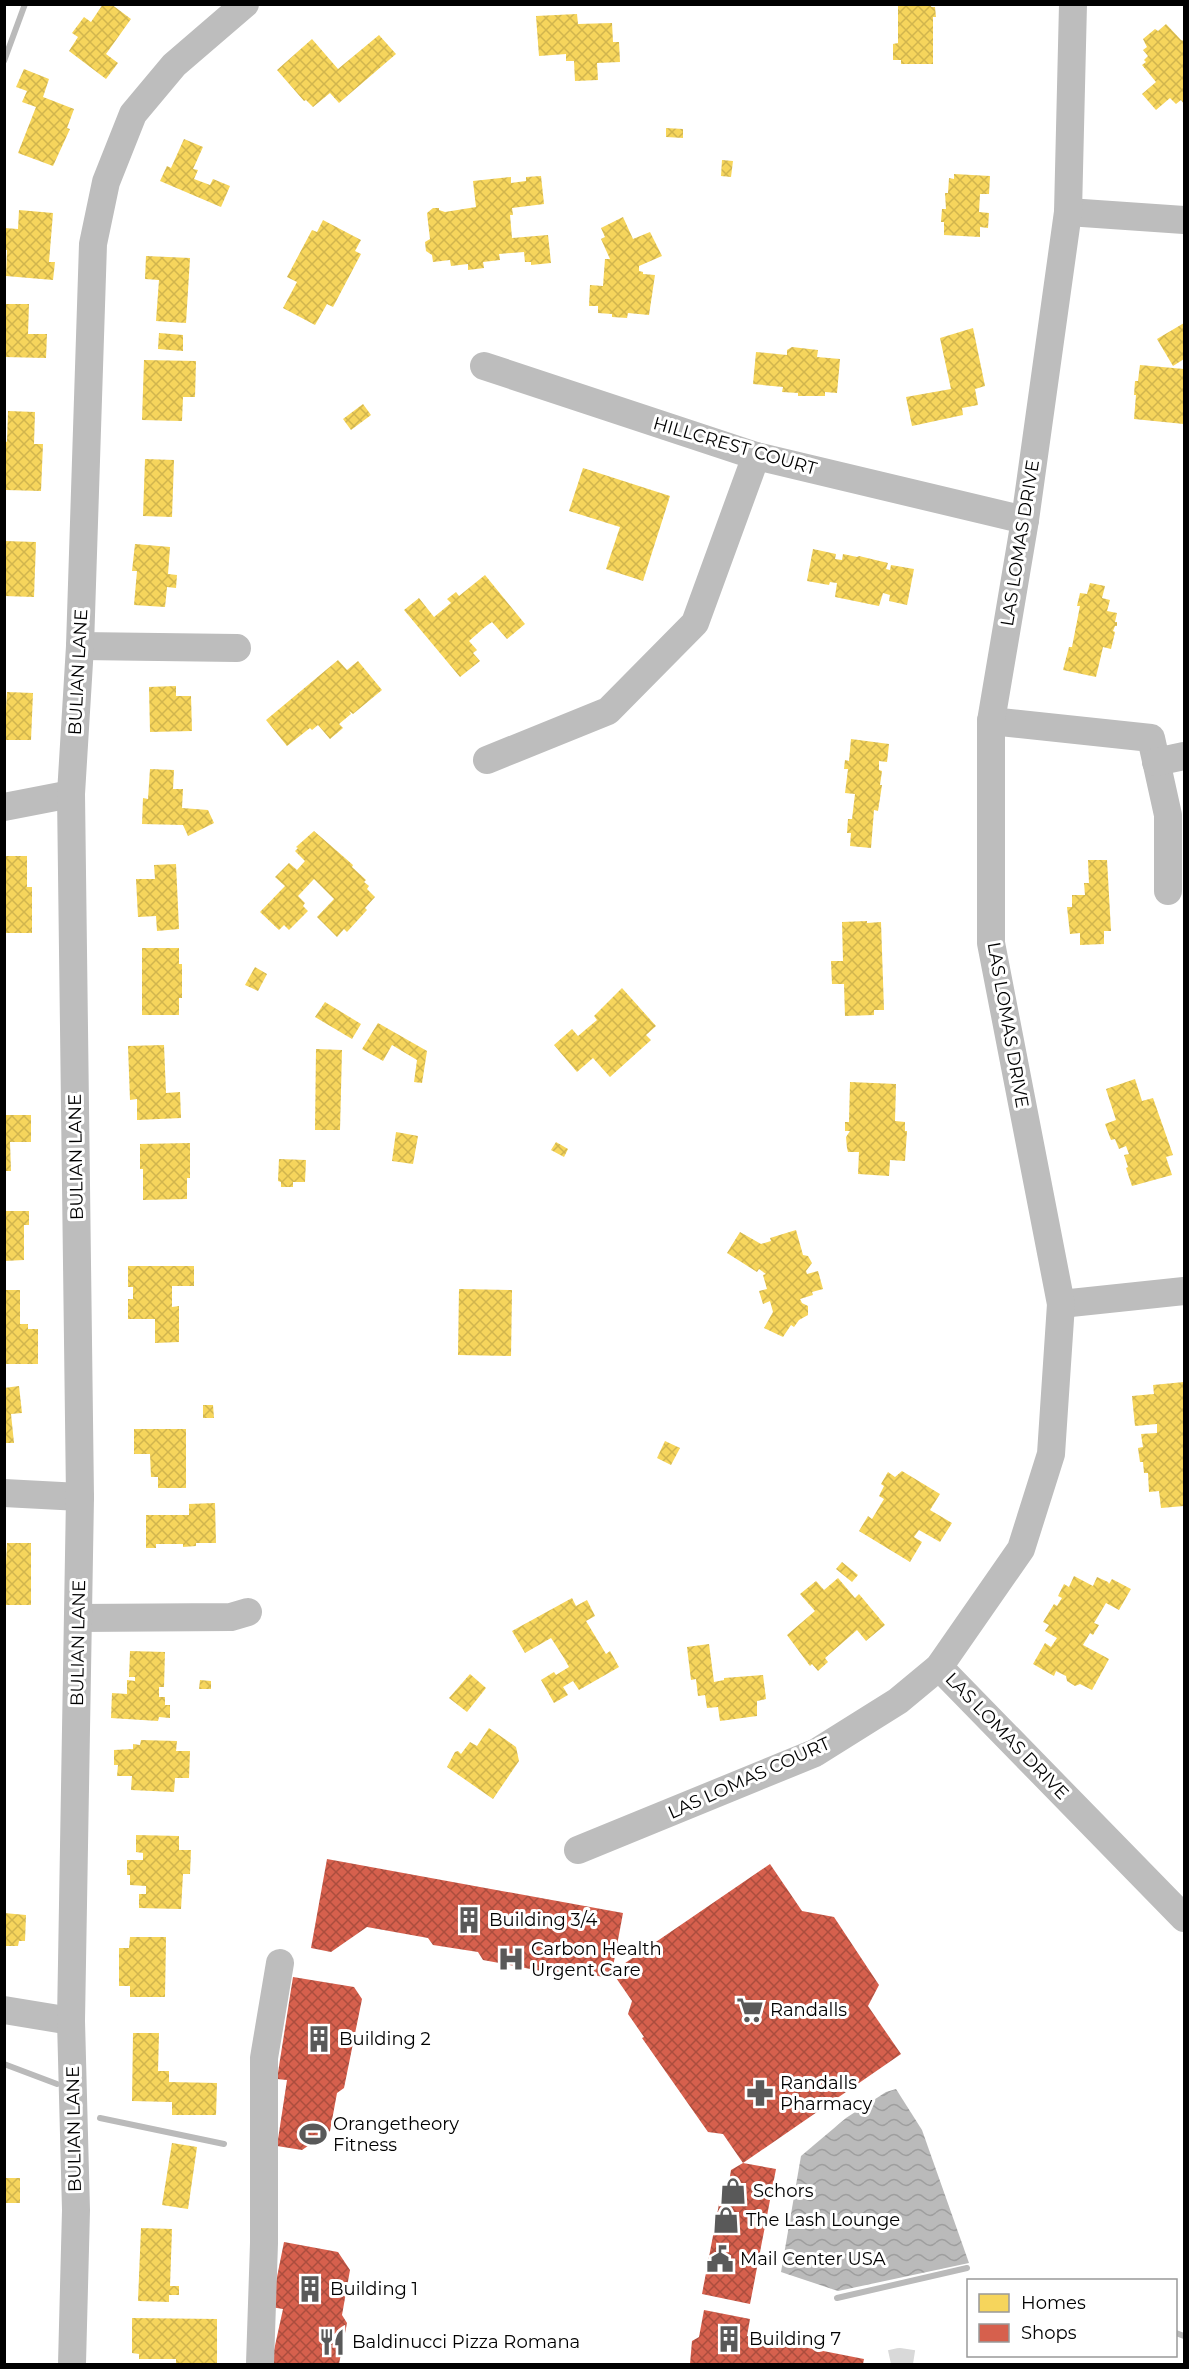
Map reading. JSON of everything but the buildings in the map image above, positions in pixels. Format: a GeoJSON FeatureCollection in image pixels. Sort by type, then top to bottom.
{"type":"FeatureCollection","features":[{"type":"Feature","properties":{"kind":"street","name":"BULIAN LANE"},"geometry":{"type":"LineString","coordinates":[[72,2364],[76,2210],[71,2021],[80,1497],[71,794],[80,646],[93,244],[106,182],[134,114],[174,65],[245,4]]}},
{"type":"Feature","properties":{"kind":"street","name":"LAS LOMAS DRIVE"},"geometry":{"type":"LineString","coordinates":[[1073,4],[1068,212],[1025,520],[991,722],[991,943],[1061,1304],[1051,1454],[1021,1550],[939,1667],[1185,1918]]}},
{"type":"Feature","properties":{"kind":"street"},"geometry":{"type":"LineString","coordinates":[[1068,212],[1185,220]]}},
{"type":"Feature","properties":{"kind":"street","name":"HILLCREST COURT"},"geometry":{"type":"LineString","coordinates":[[484,366],[756,456],[1025,520]]}},
{"type":"Feature","properties":{"kind":"street"},"geometry":{"type":"LineString","coordinates":[[487,760],[608,711],[695,623],[756,456]]}},
{"type":"Feature","properties":{"kind":"street"},"geometry":{"type":"LineString","coordinates":[[80,646],[237,648]]}},
{"type":"Feature","properties":{"kind":"street"},"geometry":{"type":"LineString","coordinates":[[991,722],[1185,756]]}},
{"type":"Feature","properties":{"kind":"street"},"geometry":{"type":"LineString","coordinates":[[1153,750],[1176,823],[1168,891]]}},
{"type":"Feature","properties":{"kind":"street"},"geometry":{"type":"LineString","coordinates":[[4,807],[71,794]]}},
{"type":"Feature","properties":{"kind":"street"},"geometry":{"type":"LineString","coordinates":[[1061,1304],[1185,1291]]}},
{"type":"Feature","properties":{"kind":"street"},"geometry":{"type":"LineString","coordinates":[[4,1493],[80,1497]]}},
{"type":"Feature","properties":{"kind":"street"},"geometry":{"type":"LineString","coordinates":[[78,1618],[231,1617],[248,1612]]}},
{"type":"Feature","properties":{"kind":"street","name":"LAS LOMAS COURT"},"geometry":{"type":"LineString","coordinates":[[578,1851],[815,1753],[898,1701],[939,1667]]}},
{"type":"Feature","properties":{"kind":"street"},"geometry":{"type":"LineString","coordinates":[[260,2364],[264,2243],[264,2058],[280,1963]]}},
{"type":"Feature","properties":{"kind":"street"},"geometry":{"type":"LineString","coordinates":[[4,2010],[71,2021]]}},
{"type":"Feature","properties":{"kind":"water"},"geometry":{"type":"Polygon","coordinates":[[[896,2089],[922,2130],[969,2263],[838,2291],[781,2272],[801,2156],[846,2118],[886,2092],[896,2089]]]}},
{"type":"Feature","properties":{"kind":"waterway"},"geometry":{"type":"LineString","coordinates":[[4,61],[25,4]]}},
{"type":"Feature","properties":{"kind":"waterway"},"geometry":{"type":"LineString","coordinates":[[4,2064],[57,2084]]}},
{"type":"Feature","properties":{"kind":"waterway"},"geometry":{"type":"LineString","coordinates":[[100,2118],[224,2144]]}},
{"type":"Feature","properties":{"kind":"waterway"},"geometry":{"type":"LineString","coordinates":[[837,2298],[967,2268]]}},
{"type":"Feature","properties":{"kind":"waterway"},"geometry":{"type":"LineString","coordinates":[[1177,2333],[1184,2336]]}},
{"type":"Feature","properties":{"kind":"tunnel"},"geometry":{"type":"LineString","coordinates":[[891,2364],[900,2362],[913,2364]]}},
{"type":"Feature","properties":{"kind":"place","name":"Building 3/4"},"geometry":{"type":"Point","coordinates":[469,1920]}},
{"type":"Feature","properties":{"kind":"place","name":"Carbon Health Urgent Care"},"geometry":{"type":"Point","coordinates":[511,1959]}},
{"type":"Feature","properties":{"kind":"place","name":"Randalls"},"geometry":{"type":"Point","coordinates":[750,2010]}},
{"type":"Feature","properties":{"kind":"place","name":"Building 2"},"geometry":{"type":"Point","coordinates":[319,2039]}},
{"type":"Feature","properties":{"kind":"place","name":"Randalls Pharmacy"},"geometry":{"type":"Point","coordinates":[760,2093]}},
{"type":"Feature","properties":{"kind":"place","name":"Orangetheory Fitness"},"geometry":{"type":"Point","coordinates":[313,2134]}},
{"type":"Feature","properties":{"kind":"place","name":"Schors"},"geometry":{"type":"Point","coordinates":[733,2191]}},
{"type":"Feature","properties":{"kind":"place","name":"The Lash Lounge"},"geometry":{"type":"Point","coordinates":[726,2220]}},
{"type":"Feature","properties":{"kind":"place","name":"Mail Center USA"},"geometry":{"type":"Point","coordinates":[720,2259]}},
{"type":"Feature","properties":{"kind":"place","name":"Building 1"},"geometry":{"type":"Point","coordinates":[310,2289]}},
{"type":"Feature","properties":{"kind":"place","name":"Building 7"},"geometry":{"type":"Point","coordinates":[729,2339]}},
{"type":"Feature","properties":{"kind":"place","name":"Baldinucci Pizza Romana"},"geometry":{"type":"Point","coordinates":[332,2342]}}]}
